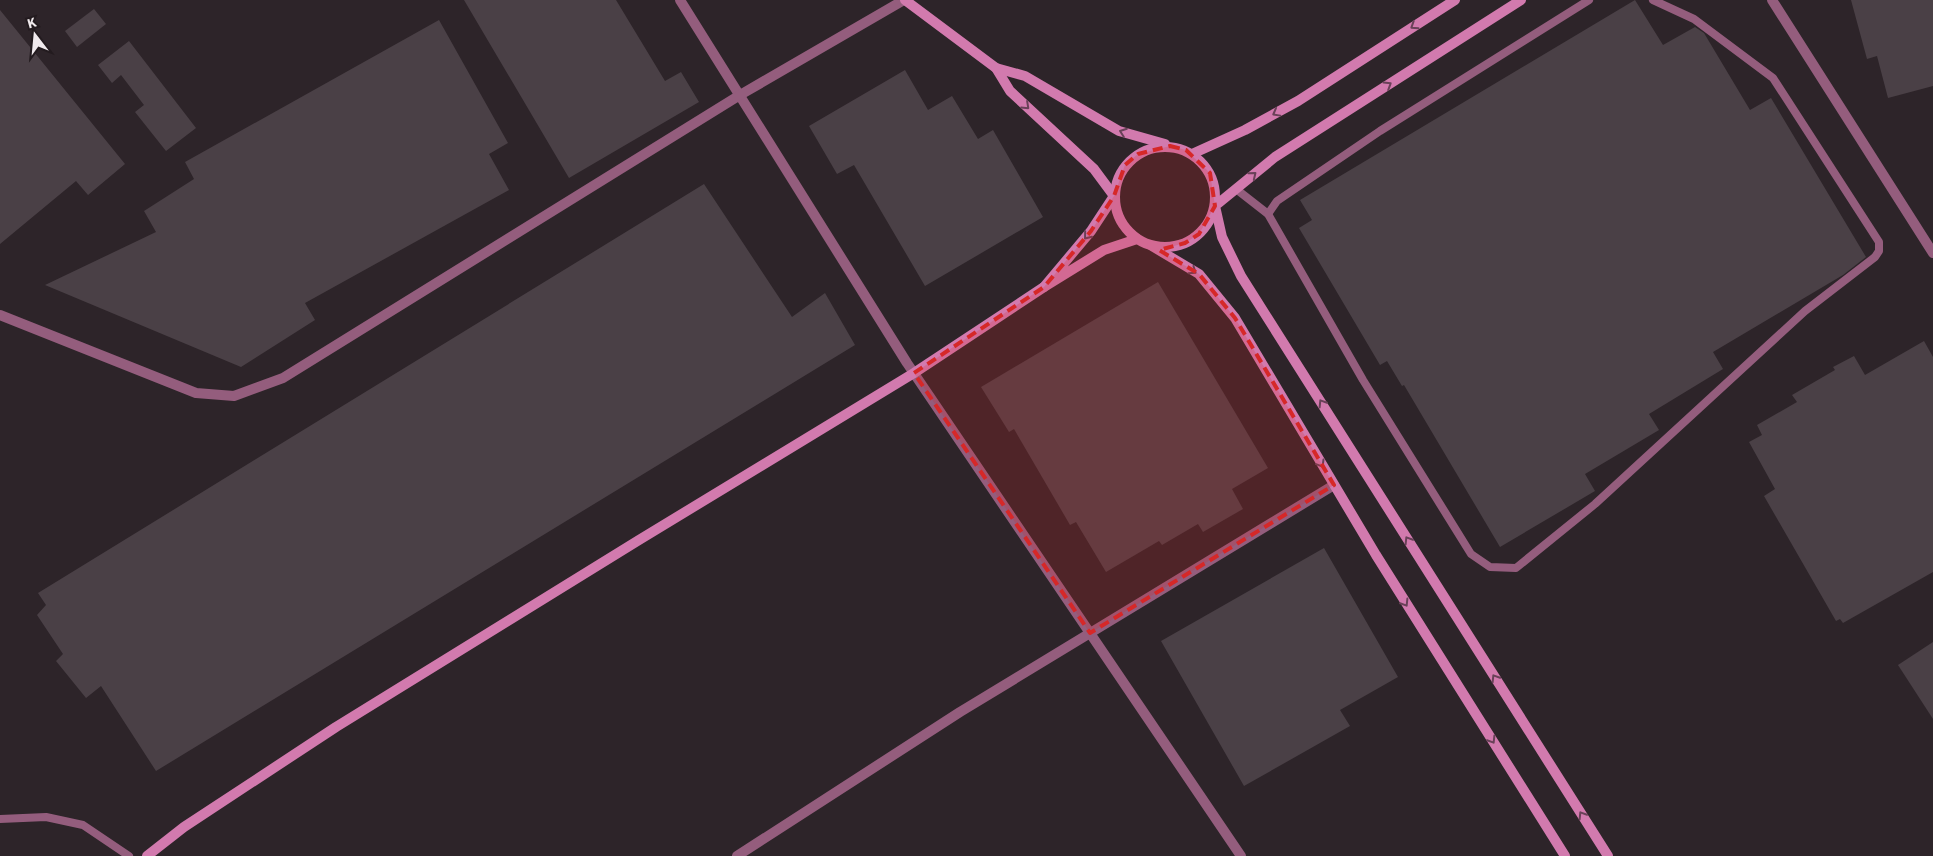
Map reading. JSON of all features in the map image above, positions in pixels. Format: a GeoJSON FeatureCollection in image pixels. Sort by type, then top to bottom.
{"type":"FeatureCollection","features":[{"type":"Feature","properties":{"kind":"street"},"geometry":{"type":"LineString","coordinates":[[680,0],[914,373],[1241,856]]}},
{"type":"Feature","properties":{"kind":"street"},"geometry":{"type":"LineString","coordinates":[[0,315],[196,393],[234,396],[283,378],[740,95],[904,0],[996,68],[1026,76],[1119,131],[1186,150],[1200,160],[1210,173],[1215,189],[1215,206],[1222,237],[1241,276],[1608,856]]}},
{"type":"Feature","properties":{"kind":"street"},"geometry":{"type":"LineString","coordinates":[[1192,154],[1245,130],[1298,101],[1455,0]]}},
{"type":"Feature","properties":{"kind":"street"},"geometry":{"type":"LineString","coordinates":[[1152,246],[1168,247],[1185,243],[1199,234],[1209,221],[1215,206],[1275,157],[1522,0]]}},
{"type":"Feature","properties":{"kind":"street"},"geometry":{"type":"LineString","coordinates":[[1772,0],[1933,253]]}},
{"type":"Feature","properties":{"kind":"street"},"geometry":{"type":"LineString","coordinates":[[996,68],[1010,91],[1094,169],[1114,196]]}},
{"type":"Feature","properties":{"kind":"street"},"geometry":{"type":"LineString","coordinates":[[1170,146],[1153,147],[1138,154],[1125,165],[1117,180],[1114,196],[1117,212],[1124,227],[1136,239],[1152,246],[1199,274],[1235,318],[1376,556],[1565,856]]}},
{"type":"Feature","properties":{"kind":"street"},"geometry":{"type":"LineString","coordinates":[[1044,287],[1091,232],[1114,196]]}},
{"type":"Feature","properties":{"kind":"street"},"geometry":{"type":"LineString","coordinates":[[147,856],[184,827],[336,727],[638,540],[914,373],[1044,287],[1104,250],[1136,239]]}},
{"type":"Feature","properties":{"kind":"street"},"geometry":{"type":"LineString","coordinates":[[737,856],[960,712],[1334,485]]}},
{"type":"Feature","properties":{"kind":"lane"},"geometry":{"type":"LineString","coordinates":[[1268,214],[1277,201],[1380,130],[1589,0]]}},
{"type":"Feature","properties":{"kind":"lane"},"geometry":{"type":"LineString","coordinates":[[1236,189],[1268,214],[1362,380],[1471,554],[1490,567],[1516,568],[1595,504],[1805,311],[1875,257],[1879,251],[1879,242],[1774,78],[1694,19],[1653,0]]}},
{"type":"Feature","properties":{"kind":"lane"},"geometry":{"type":"LineString","coordinates":[[0,819],[46,817],[83,825],[129,856]]}},
{"type":"Feature","properties":{"kind":"highlighted area"},"geometry":{"type":"Polygon","coordinates":[[[1170,146],[1186,150],[1210,173],[1215,206],[1199,234],[1185,243],[1159,250],[1199,274],[1235,318],[1334,485],[1090,633],[914,373],[1044,287],[1091,231],[1114,196],[1125,165],[1138,154],[1170,146]]]}},
{"type":"Feature","properties":{"kind":"building"},"geometry":{"type":"Polygon","coordinates":[[[464,0],[616,0],[665,81],[681,72],[699,102],[569,178],[464,0]]]}},
{"type":"Feature","properties":{"kind":"building"},"geometry":{"type":"Polygon","coordinates":[[[1635,0],[1663,45],[1695,27],[1704,33],[1750,110],[1771,98],[1866,257],[1843,275],[1713,352],[1723,369],[1649,414],[1659,430],[1585,474],[1595,491],[1500,547],[1404,385],[1402,386],[1387,361],[1380,365],[1299,228],[1312,220],[1300,200],[1635,0]]]}},
{"type":"Feature","properties":{"kind":"building"},"geometry":{"type":"Polygon","coordinates":[[[1851,0],[1933,0],[1933,86],[1888,98],[1877,56],[1867,59],[1851,0]]]}},
{"type":"Feature","properties":{"kind":"building"},"geometry":{"type":"Polygon","coordinates":[[[94,9],[106,24],[77,47],[65,31],[94,9]]]}},
{"type":"Feature","properties":{"kind":"building"},"geometry":{"type":"Polygon","coordinates":[[[0,10],[125,164],[88,195],[76,181],[0,244],[0,10]]]}},
{"type":"Feature","properties":{"kind":"building"},"geometry":{"type":"Polygon","coordinates":[[[439,20],[508,143],[489,154],[509,190],[305,303],[315,320],[241,367],[45,285],[156,232],[144,211],[194,179],[185,162],[439,20]]]}},
{"type":"Feature","properties":{"kind":"building"},"geometry":{"type":"Polygon","coordinates":[[[129,41],[196,128],[166,151],[135,112],[144,105],[121,75],[112,83],[98,65],[129,41]]]}},
{"type":"Feature","properties":{"kind":"building"},"geometry":{"type":"Polygon","coordinates":[[[905,70],[928,110],[952,96],[978,139],[993,130],[1043,217],[925,286],[854,165],[837,174],[809,126],[905,70]]]}},
{"type":"Feature","properties":{"kind":"building"},"geometry":{"type":"Polygon","coordinates":[[[704,184],[792,317],[825,293],[855,345],[156,771],[101,686],[86,698],[56,661],[63,654],[37,615],[46,605],[38,593],[704,184]]]}},
{"type":"Feature","properties":{"kind":"building"},"geometry":{"type":"Polygon","coordinates":[[[1158,282],[1268,468],[1232,489],[1243,509],[1203,532],[1198,524],[1162,545],[1159,541],[1106,572],[1076,522],[1070,525],[1014,429],[1009,432],[981,387],[1158,282]]]}},
{"type":"Feature","properties":{"kind":"building"},"geometry":{"type":"Polygon","coordinates":[[[1924,341],[1933,357],[1933,572],[1843,623],[1840,619],[1836,621],[1764,496],[1775,489],[1749,442],[1762,435],[1757,425],[1797,402],[1792,395],[1835,370],[1833,367],[1854,356],[1865,375],[1924,341]]]}},
{"type":"Feature","properties":{"kind":"building"},"geometry":{"type":"Polygon","coordinates":[[[1324,548],[1398,677],[1340,710],[1350,726],[1244,786],[1161,641],[1324,548]]]}},
{"type":"Feature","properties":{"kind":"building"},"geometry":{"type":"Polygon","coordinates":[[[1933,642],[1933,719],[1898,665],[1933,642]]]}}]}
